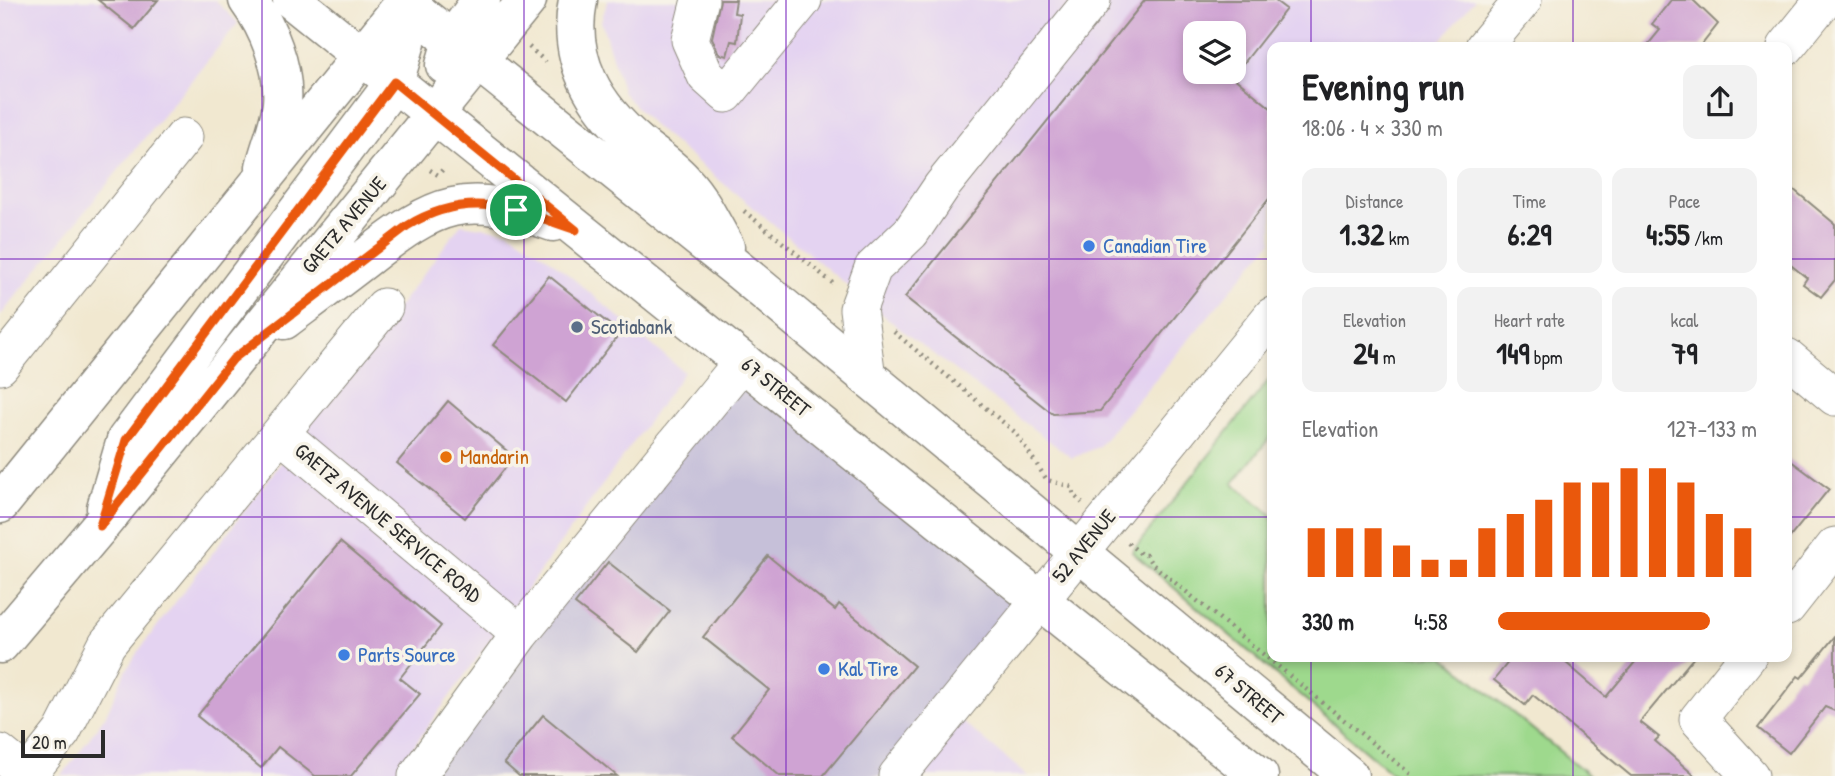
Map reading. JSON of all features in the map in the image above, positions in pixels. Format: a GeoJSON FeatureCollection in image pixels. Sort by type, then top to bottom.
{"type":"FeatureCollection","features":[{"type":"Feature","properties":{"kind":"main road"},"geometry":{"type":"LineString","coordinates":[[248,0],[271,40],[279,73],[282,103],[261,178]]}},
{"type":"Feature","properties":{"kind":"main road","name":"67 STREET"},"geometry":{"type":"LineString","coordinates":[[292,0],[434,117],[1041,599],[1259,776]]}},
{"type":"Feature","properties":{"kind":"main road"},"geometry":{"type":"LineString","coordinates":[[434,117],[465,51],[481,0]]}},
{"type":"Feature","properties":{"kind":"main road"},"geometry":{"type":"LineString","coordinates":[[465,51],[527,0]]}},
{"type":"Feature","properties":{"kind":"main road"},"geometry":{"type":"LineString","coordinates":[[578,0],[574,33],[576,55],[592,92],[618,125],[686,183],[741,272]]}},
{"type":"Feature","properties":{"kind":"main road"},"geometry":{"type":"LineString","coordinates":[[0,504],[261,178],[362,57],[404,1]]}},
{"type":"Feature","properties":{"kind":"main road"},"geometry":{"type":"LineString","coordinates":[[100,526],[126,440],[394,82],[406,42],[404,1]]}},
{"type":"Feature","properties":{"kind":"main road","name":"67 STREET"},"geometry":{"type":"LineString","coordinates":[[404,1],[741,272],[1349,776]]}},
{"type":"Feature","properties":{"kind":"main road","name":"GAETZ AVENUE"},"geometry":{"type":"LineString","coordinates":[[0,644],[100,526],[233,359],[434,117]]}},
{"type":"Feature","properties":{"kind":"main road"},"geometry":{"type":"LineString","coordinates":[[233,359],[385,242],[436,210],[477,203],[496,206],[576,230]]}},
{"type":"Feature","properties":{"kind":"street"},"geometry":{"type":"LineString","coordinates":[[700,0],[690,40],[706,76],[726,94],[803,0]]}},
{"type":"Feature","properties":{"kind":"street"},"geometry":{"type":"LineString","coordinates":[[867,378],[859,302],[873,268],[911,232],[942,186],[1092,0]]}},
{"type":"Feature","properties":{"kind":"street"},"geometry":{"type":"LineString","coordinates":[[1489,42],[1523,0]]}},
{"type":"Feature","properties":{"kind":"street"},"geometry":{"type":"LineString","coordinates":[[1790,42],[1824,0]]}},
{"type":"Feature","properties":{"kind":"street"},"geometry":{"type":"LineString","coordinates":[[0,366],[184,137]]}},
{"type":"Feature","properties":{"kind":"street"},"geometry":{"type":"LineString","coordinates":[[281,434],[384,307]]}},
{"type":"Feature","properties":{"kind":"street","name":"52 AVENUE"},"geometry":{"type":"LineString","coordinates":[[897,776],[1267,322]]}},
{"type":"Feature","properties":{"kind":"street"},"geometry":{"type":"LineString","coordinates":[[417,776],[520,634],[743,361]]}},
{"type":"Feature","properties":{"kind":"street"},"geometry":{"type":"LineString","coordinates":[[1792,361],[1835,397]]}},
{"type":"Feature","properties":{"kind":"street","name":"GAETZ AVENUE SERVICE ROAD"},"geometry":{"type":"LineString","coordinates":[[27,776],[62,732],[107,644],[281,434],[520,634]]}},
{"type":"Feature","properties":{"kind":"street"},"geometry":{"type":"LineString","coordinates":[[1792,601],[1835,546]]}},
{"type":"Feature","properties":{"kind":"street"},"geometry":{"type":"LineString","coordinates":[[1743,662],[1698,719],[1750,776]]}},
{"type":"Feature","properties":{"kind":"street"},"geometry":{"type":"LineString","coordinates":[[0,753],[27,776]]}},
{"type":"Feature","properties":{"kind":"path"},"geometry":{"type":"LineString","coordinates":[[531,62],[537,54]]}},
{"type":"Feature","properties":{"kind":"path"},"geometry":{"type":"LineString","coordinates":[[430,170],[438,175],[443,168]]}},
{"type":"Feature","properties":{"kind":"path"},"geometry":{"type":"LineString","coordinates":[[736,205],[859,302],[1016,433],[1043,475],[1053,483],[1072,487],[1073,495]]}},
{"type":"Feature","properties":{"kind":"path"},"geometry":{"type":"LineString","coordinates":[[1146,555],[1152,564],[1267,657]]}},
{"type":"Feature","properties":{"kind":"path"},"geometry":{"type":"LineString","coordinates":[[1273,662],[1413,776]]}},
{"type":"Feature","properties":{"kind":"shaded area"},"geometry":{"type":"Polygon","coordinates":[[[0,0],[215,0],[238,23],[0,316],[0,0]]]}},
{"type":"Feature","properties":{"kind":"shaded area"},"geometry":{"type":"Polygon","coordinates":[[[608,0],[1475,0],[1439,42],[1267,42],[1267,247],[1098,447],[1072,458],[904,332],[656,128],[623,93],[601,21],[608,0]]]}},
{"type":"Feature","properties":{"kind":"shaded area"},"geometry":{"type":"Polygon","coordinates":[[[461,224],[508,231],[551,260],[684,372],[392,776],[62,776],[106,715],[124,674],[137,653],[461,224]]]}},
{"type":"Feature","properties":{"kind":"shaded area"},"geometry":{"type":"Polygon","coordinates":[[[743,361],[1041,599],[896,776],[417,776],[743,361]]]}},
{"type":"Feature","properties":{"kind":"shaded area"},"geometry":{"type":"Polygon","coordinates":[[[949,711],[1028,776],[896,776],[949,711]]]}},
{"type":"Feature","properties":{"kind":"green space"},"geometry":{"type":"Polygon","coordinates":[[[1267,382],[1267,441],[1233,483],[1267,511],[1267,662],[1450,662],[1590,776],[1395,776],[1132,552],[1267,382]]]}},
{"type":"Feature","properties":{"kind":"building"},"geometry":{"type":"Polygon","coordinates":[[[98,0],[158,0],[134,29],[98,0]]]}},
{"type":"Feature","properties":{"kind":"building"},"geometry":{"type":"Polygon","coordinates":[[[720,0],[736,0],[734,13],[740,14],[737,42],[731,41],[727,56],[719,54],[712,38],[720,0]]]}},
{"type":"Feature","properties":{"kind":"building","name":"Canadian Tire"},"geometry":{"type":"Polygon","coordinates":[[[1145,0],[1274,0],[1286,9],[1246,60],[1246,21],[1183,21],[1183,84],[1242,84],[1267,105],[1267,201],[1100,411],[1053,414],[905,297],[1145,0]]]}},
{"type":"Feature","properties":{"kind":"building"},"geometry":{"type":"Polygon","coordinates":[[[1671,0],[1693,0],[1718,24],[1704,42],[1650,42],[1660,30],[1652,24],[1671,0]]]}},
{"type":"Feature","properties":{"kind":"building"},"geometry":{"type":"Polygon","coordinates":[[[1792,188],[1835,224],[1835,280],[1821,297],[1803,284],[1807,278],[1792,266],[1792,188]]]}},
{"type":"Feature","properties":{"kind":"building"},"geometry":{"type":"Polygon","coordinates":[[[549,276],[620,333],[566,402],[493,345],[549,276]]]}},
{"type":"Feature","properties":{"kind":"building"},"geometry":{"type":"Polygon","coordinates":[[[448,401],[514,457],[465,518],[397,463],[448,401]]]}},
{"type":"Feature","properties":{"kind":"building"},"geometry":{"type":"Polygon","coordinates":[[[1792,462],[1829,489],[1792,535],[1792,462]]]}},
{"type":"Feature","properties":{"kind":"building"},"geometry":{"type":"Polygon","coordinates":[[[340,542],[441,626],[400,678],[420,694],[351,776],[315,776],[278,747],[261,768],[197,716],[340,542]]]}},
{"type":"Feature","properties":{"kind":"building"},"geometry":{"type":"Polygon","coordinates":[[[768,556],[835,610],[839,604],[914,666],[823,776],[780,776],[732,736],[769,690],[703,637],[768,556]]]}},
{"type":"Feature","properties":{"kind":"building"},"geometry":{"type":"Polygon","coordinates":[[[608,562],[670,611],[638,652],[575,604],[608,562]]]}},
{"type":"Feature","properties":{"kind":"building"},"geometry":{"type":"Polygon","coordinates":[[[1835,636],[1835,711],[1825,707],[1789,753],[1758,728],[1798,676],[1801,678],[1835,636]]]}},
{"type":"Feature","properties":{"kind":"building"},"geometry":{"type":"Polygon","coordinates":[[[1508,662],[1565,662],[1606,697],[1635,662],[1690,662],[1640,722],[1659,737],[1655,741],[1695,776],[1631,776],[1533,695],[1525,705],[1494,680],[1508,662]]]}},
{"type":"Feature","properties":{"kind":"building"},"geometry":{"type":"Polygon","coordinates":[[[543,715],[617,776],[519,776],[504,763],[543,715]]]}},
{"type":"Feature","properties":{"kind":"place","name":"Canadian Tire"},"geometry":{"type":"Point","coordinates":[1089,246]}},
{"type":"Feature","properties":{"kind":"place","name":"Scotiabank"},"geometry":{"type":"Point","coordinates":[577,327]}},
{"type":"Feature","properties":{"kind":"place","name":"Mandarin"},"geometry":{"type":"Point","coordinates":[446,457]}},
{"type":"Feature","properties":{"kind":"place","name":"Parts Source"},"geometry":{"type":"Point","coordinates":[344,655]}},
{"type":"Feature","properties":{"kind":"place","name":"Kal Tire"},"geometry":{"type":"Point","coordinates":[824,669]}},
{"type":"Feature","properties":{"kind":"route"},"geometry":{"type":"LineString","coordinates":[[394,82],[576,230],[516,210],[477,203],[436,210],[385,242],[233,359],[100,526],[126,440],[394,82]]}}]}
